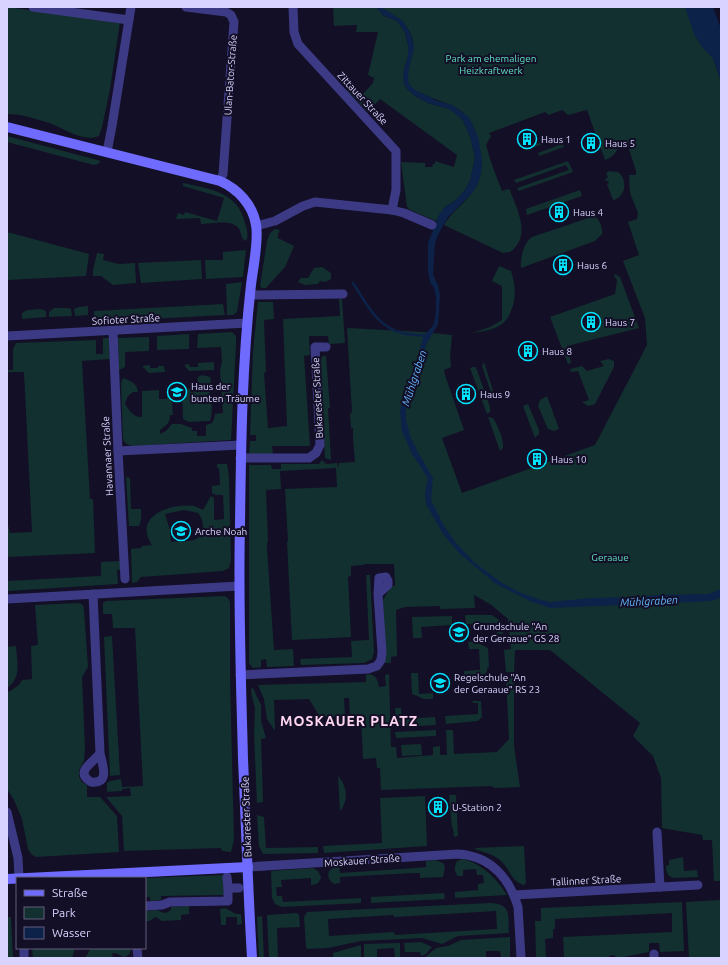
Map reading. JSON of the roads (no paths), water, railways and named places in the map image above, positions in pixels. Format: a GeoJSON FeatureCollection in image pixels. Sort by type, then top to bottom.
{"type":"FeatureCollection","features":[{"type":"Feature","properties":{"kind":"street"},"geometry":{"type":"LineString","coordinates":[[34,7],[129,20]]}},
{"type":"Feature","properties":{"kind":"street"},"geometry":{"type":"LineString","coordinates":[[107,152],[131,7]]}},
{"type":"Feature","properties":{"kind":"street","name":"Ulan-Bator-Straße"},"geometry":{"type":"LineString","coordinates":[[186,7],[226,12],[231,16],[234,22],[222,174],[220,181]]}},
{"type":"Feature","properties":{"kind":"street","name":"Zittauer Straße"},"geometry":{"type":"LineString","coordinates":[[293,7],[294,32],[298,44],[396,151],[396,190],[392,210]]}},
{"type":"Feature","properties":{"kind":"street"},"geometry":{"type":"LineString","coordinates":[[7,127],[220,181],[230,186],[243,197],[252,212],[256,226],[276,221],[303,206],[315,202],[392,210],[404,213],[432,225]]}},
{"type":"Feature","properties":{"kind":"street","name":"Bukarester Straße"},"geometry":{"type":"LineString","coordinates":[[252,958],[240,675],[239,586],[240,458],[247,323],[256,226]]}},
{"type":"Feature","properties":{"kind":"street"},"geometry":{"type":"LineString","coordinates":[[250,295],[343,294]]}},
{"type":"Feature","properties":{"kind":"street","name":"Sofioter Straße"},"geometry":{"type":"LineString","coordinates":[[7,336],[247,323]]}},
{"type":"Feature","properties":{"kind":"street","name":"Havannaer Straße"},"geometry":{"type":"LineString","coordinates":[[113,331],[125,579]]}},
{"type":"Feature","properties":{"kind":"street","name":"Bukarester Straße"},"geometry":{"type":"LineString","coordinates":[[240,458],[309,458],[316,453],[320,445],[315,347],[326,347]]}},
{"type":"Feature","properties":{"kind":"street"},"geometry":{"type":"LineString","coordinates":[[118,451],[241,445]]}},
{"type":"Feature","properties":{"kind":"street"},"geometry":{"type":"LineString","coordinates":[[7,599],[239,586]]}},
{"type":"Feature","properties":{"kind":"street"},"geometry":{"type":"LineString","coordinates":[[93,594],[100,753]]}},
{"type":"Feature","properties":{"kind":"street"},"geometry":{"type":"LineString","coordinates":[[240,675],[368,669],[377,666],[381,660],[382,652],[378,594]]}},
{"type":"Feature","properties":{"kind":"street"},"geometry":{"type":"LineString","coordinates":[[7,812],[18,858],[19,877]]}},
{"type":"Feature","properties":{"kind":"street"},"geometry":{"type":"LineString","coordinates":[[657,832],[660,887]]}},
{"type":"Feature","properties":{"kind":"street","name":"Moskauer Straße"},"geometry":{"type":"LineString","coordinates":[[37,877],[248,867],[466,854],[476,856],[495,868],[514,895],[518,906],[521,958]]}},
{"type":"Feature","properties":{"kind":"street"},"geometry":{"type":"LineString","coordinates":[[146,906],[162,905],[170,902],[228,901],[227,877]]}},
{"type":"Feature","properties":{"kind":"street","name":"Tallinner Straße"},"geometry":{"type":"LineString","coordinates":[[514,895],[698,885]]}},
{"type":"Feature","properties":{"kind":"street"},"geometry":{"type":"LineString","coordinates":[[228,888],[239,888]]}},
{"type":"Feature","properties":{"kind":"water","name":"Mühlgraben"},"geometry":{"type":"Polygon","coordinates":[[[376,7],[381,7],[403,21],[411,35],[414,48],[409,68],[409,84],[415,90],[438,101],[452,105],[469,117],[478,137],[482,159],[481,173],[473,192],[448,217],[435,243],[433,275],[438,285],[440,295],[438,324],[426,345],[416,386],[406,409],[406,420],[410,436],[433,478],[431,500],[443,524],[455,542],[474,562],[502,583],[519,592],[538,599],[550,602],[591,598],[709,594],[721,589],[721,598],[711,601],[694,602],[550,608],[530,601],[496,584],[460,554],[443,534],[426,504],[425,492],[428,479],[412,454],[402,431],[400,412],[402,400],[412,379],[423,337],[434,324],[436,297],[434,288],[430,282],[428,271],[428,243],[439,215],[445,207],[456,200],[465,190],[470,181],[475,158],[471,139],[463,120],[449,109],[428,103],[415,96],[404,84],[403,74],[408,56],[408,45],[405,32],[397,21],[384,16],[376,7]]]}},
{"type":"Feature","properties":{"kind":"water"},"geometry":{"type":"Polygon","coordinates":[[[685,7],[713,7],[721,29],[721,82],[713,58],[703,48],[695,36],[685,7]]]}},
{"type":"Feature","properties":{"kind":"waterway"},"geometry":{"type":"LineString","coordinates":[[353,283],[379,320],[393,330],[411,335],[427,336]]}},
{"type":"Feature","properties":{"kind":"place","name":"Haus 1"},"geometry":{"type":"Point","coordinates":[527,139]}},
{"type":"Feature","properties":{"kind":"place","name":"Haus 5"},"geometry":{"type":"Point","coordinates":[591,143]}},
{"type":"Feature","properties":{"kind":"place","name":"Haus 4"},"geometry":{"type":"Point","coordinates":[559,212]}},
{"type":"Feature","properties":{"kind":"place","name":"Haus 6"},"geometry":{"type":"Point","coordinates":[563,265]}},
{"type":"Feature","properties":{"kind":"place","name":"Haus 7"},"geometry":{"type":"Point","coordinates":[591,322]}},
{"type":"Feature","properties":{"kind":"place","name":"Haus 8"},"geometry":{"type":"Point","coordinates":[528,351]}},
{"type":"Feature","properties":{"kind":"place","name":"Haus der bunten Träume"},"geometry":{"type":"Point","coordinates":[177,392]}},
{"type":"Feature","properties":{"kind":"place","name":"Haus 9"},"geometry":{"type":"Point","coordinates":[466,394]}},
{"type":"Feature","properties":{"kind":"place","name":"Haus 10"},"geometry":{"type":"Point","coordinates":[537,459]}},
{"type":"Feature","properties":{"kind":"place","name":"Arche Noah"},"geometry":{"type":"Point","coordinates":[181,531]}},
{"type":"Feature","properties":{"kind":"place","name":"Grundschule \"An der Geraaue\" GS 28"},"geometry":{"type":"Point","coordinates":[459,632]}},
{"type":"Feature","properties":{"kind":"place","name":"Regelschule \"An der Geraaue\" RS 23"},"geometry":{"type":"Point","coordinates":[440,683]}},
{"type":"Feature","properties":{"kind":"place","name":"U-Station 2"},"geometry":{"type":"Point","coordinates":[438,807]}},
{"type":"Feature","properties":{"kind":"district","name":"MOSKAUER PLATZ"},"geometry":{"type":"Point","coordinates":[349,721]}},
{"type":"Feature","properties":{"kind":"park label","name":"Park am ehemaligen Heizkraftwerk"},"geometry":{"type":"Point","coordinates":[491,64]}},
{"type":"Feature","properties":{"kind":"park label","name":"Geraaue"},"geometry":{"type":"Point","coordinates":[610,557]}}]}
